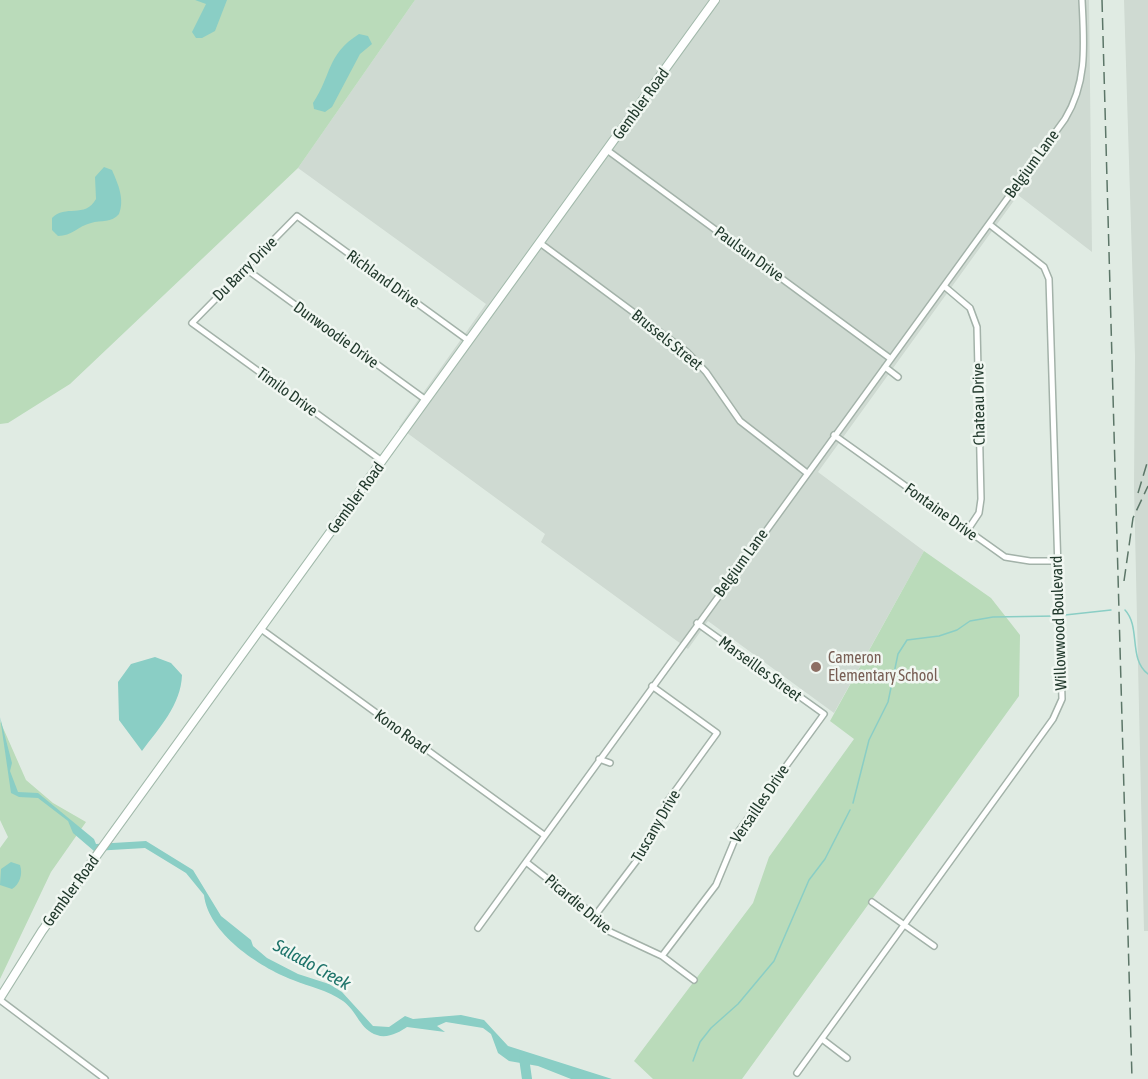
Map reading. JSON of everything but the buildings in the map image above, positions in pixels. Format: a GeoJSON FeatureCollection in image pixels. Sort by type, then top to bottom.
{"type":"FeatureCollection","features":[{"type":"Feature","properties":{"kind":"main road","name":"Gembler Road"},"geometry":{"type":"LineString","coordinates":[[0,999],[65,899],[715,0]]}},
{"type":"Feature","properties":{"kind":"street","name":"Belgium Lane"},"geometry":{"type":"LineString","coordinates":[[478,928],[1075,102],[1083,73],[1082,0]]}},
{"type":"Feature","properties":{"kind":"street","name":"Paulsun Drive"},"geometry":{"type":"LineString","coordinates":[[607,150],[891,359]]}},
{"type":"Feature","properties":{"kind":"street","name":"Du Barry Drive"},"geometry":{"type":"LineString","coordinates":[[192,322],[297,216]]}},
{"type":"Feature","properties":{"kind":"street","name":"Richland Drive"},"geometry":{"type":"LineString","coordinates":[[297,216],[469,341]]}},
{"type":"Feature","properties":{"kind":"street","name":"Willowwood Boulevard"},"geometry":{"type":"LineString","coordinates":[[797,1073],[1059,710],[1062,680],[1049,279],[1044,267],[988,224]]}},
{"type":"Feature","properties":{"kind":"street","name":"Brussels Street"},"geometry":{"type":"LineString","coordinates":[[540,243],[687,352],[706,372],[740,421],[807,473]]}},
{"type":"Feature","properties":{"kind":"street","name":"Dunwoodie Drive"},"geometry":{"type":"LineString","coordinates":[[246,268],[426,400]]}},
{"type":"Feature","properties":{"kind":"street","name":"Chateau Drive"},"geometry":{"type":"LineString","coordinates":[[944,286],[970,308],[977,327],[981,499],[979,513],[967,531]]}},
{"type":"Feature","properties":{"kind":"street","name":"Timilo Drive"},"geometry":{"type":"LineString","coordinates":[[192,322],[382,461]]}},
{"type":"Feature","properties":{"kind":"street"},"geometry":{"type":"LineString","coordinates":[[885,367],[898,377]]}},
{"type":"Feature","properties":{"kind":"street","name":"Fontaine Drive"},"geometry":{"type":"LineString","coordinates":[[834,435],[967,531],[1011,559],[1058,561]]}},
{"type":"Feature","properties":{"kind":"street","name":"Marseilles Street"},"geometry":{"type":"LineString","coordinates":[[697,623],[824,714]]}},
{"type":"Feature","properties":{"kind":"street","name":"Kono Road"},"geometry":{"type":"LineString","coordinates":[[261,629],[544,835]]}},
{"type":"Feature","properties":{"kind":"street","name":"Tuscany Drive"},"geometry":{"type":"LineString","coordinates":[[594,917],[647,847],[668,802],[717,733],[652,686]]}},
{"type":"Feature","properties":{"kind":"street","name":"Versailles Drive"},"geometry":{"type":"LineString","coordinates":[[662,956],[716,885],[738,832],[824,714]]}},
{"type":"Feature","properties":{"kind":"street"},"geometry":{"type":"LineString","coordinates":[[599,759],[610,763]]}},
{"type":"Feature","properties":{"kind":"street","name":"Picardie Drive"},"geometry":{"type":"LineString","coordinates":[[526,862],[594,917],[611,934],[662,956],[694,980]]}},
{"type":"Feature","properties":{"kind":"street"},"geometry":{"type":"LineString","coordinates":[[872,902],[934,946]]}},
{"type":"Feature","properties":{"kind":"street"},"geometry":{"type":"LineString","coordinates":[[0,999],[105,1079]]}},
{"type":"Feature","properties":{"kind":"street"},"geometry":{"type":"LineString","coordinates":[[822,1039],[847,1058]]}},
{"type":"Feature","properties":{"kind":"shaded area"},"geometry":{"type":"Polygon","coordinates":[[[415,0],[1089,0],[1092,252],[1018,195],[818,472],[924,551],[834,713],[708,621],[688,649],[541,542],[545,534],[399,427],[486,304],[298,168],[415,0]]]}},
{"type":"Feature","properties":{"kind":"shaded area"},"geometry":{"type":"Polygon","coordinates":[[[1124,0],[1148,0],[1148,931],[1144,931],[1134,486],[1135,356],[1124,0]]]}},
{"type":"Feature","properties":{"kind":"green space"},"geometry":{"type":"Polygon","coordinates":[[[0,0],[415,0],[298,168],[70,384],[8,423],[0,424],[0,0]]]}},
{"type":"Feature","properties":{"kind":"green space"},"geometry":{"type":"Polygon","coordinates":[[[924,551],[991,598],[1020,635],[1019,696],[742,1079],[653,1079],[634,1061],[753,903],[769,857],[854,739],[830,721],[924,551]]]}},
{"type":"Feature","properties":{"kind":"green space"},"geometry":{"type":"Polygon","coordinates":[[[0,721],[26,780],[53,803],[86,822],[51,872],[0,979],[0,848],[8,837],[0,820],[0,721]]]}},
{"type":"Feature","properties":{"kind":"water"},"geometry":{"type":"Polygon","coordinates":[[[195,0],[227,0],[215,31],[202,38],[196,38],[192,32],[206,4],[195,0]]]}},
{"type":"Feature","properties":{"kind":"water"},"geometry":{"type":"Polygon","coordinates":[[[359,34],[368,36],[372,44],[360,54],[332,107],[325,112],[314,109],[313,103],[335,58],[348,42],[359,34]]]}},
{"type":"Feature","properties":{"kind":"water"},"geometry":{"type":"Polygon","coordinates":[[[104,167],[112,170],[118,186],[121,197],[119,214],[110,220],[91,223],[58,236],[52,230],[52,218],[63,212],[81,210],[91,205],[96,199],[95,177],[104,167]]]}},
{"type":"Feature","properties":{"kind":"water"},"geometry":{"type":"Polygon","coordinates":[[[155,657],[171,663],[182,675],[181,686],[168,716],[142,751],[119,720],[118,682],[131,664],[155,657]]]}},
{"type":"Feature","properties":{"kind":"water"},"geometry":{"type":"Polygon","coordinates":[[[0,717],[12,763],[10,771],[18,792],[38,793],[94,839],[96,844],[146,841],[193,870],[221,916],[251,940],[253,946],[267,958],[298,974],[329,984],[342,992],[373,1026],[389,1027],[405,1016],[413,1019],[461,1015],[484,1020],[508,1046],[612,1079],[571,1079],[538,1066],[509,1061],[498,1053],[491,1034],[483,1028],[446,1022],[437,1026],[445,1032],[407,1027],[389,1036],[371,1033],[362,1025],[348,1005],[337,997],[265,967],[237,947],[215,922],[204,895],[186,873],[145,848],[94,851],[73,833],[68,821],[38,798],[19,797],[11,793],[0,717]]]}},
{"type":"Feature","properties":{"kind":"water"},"geometry":{"type":"Polygon","coordinates":[[[11,862],[20,865],[21,872],[19,882],[12,889],[0,885],[1,869],[11,862]]]}},
{"type":"Feature","properties":{"kind":"waterway"},"geometry":{"type":"LineString","coordinates":[[1065,615],[1111,610]]}},
{"type":"Feature","properties":{"kind":"waterway"},"geometry":{"type":"LineString","coordinates":[[1125,610],[1133,625],[1138,660],[1148,674]]}},
{"type":"Feature","properties":{"kind":"waterway"},"geometry":{"type":"LineString","coordinates":[[853,803],[869,740],[888,702],[898,654],[907,640],[939,636],[957,630],[970,621],[993,617],[1056,616]]}},
{"type":"Feature","properties":{"kind":"waterway"},"geometry":{"type":"LineString","coordinates":[[693,1061],[700,1042],[711,1028],[738,1004],[774,961],[809,880],[825,859],[850,810]]}},
{"type":"Feature","properties":{"kind":"waterway"},"geometry":{"type":"LineString","coordinates":[[524,1058],[527,1079]]}},
{"type":"Feature","properties":{"kind":"railway"},"geometry":{"type":"LineString","coordinates":[[1102,0],[1132,1079]]}},
{"type":"Feature","properties":{"kind":"railway"},"geometry":{"type":"LineString","coordinates":[[1138,493],[1148,460]]}},
{"type":"Feature","properties":{"kind":"railway"},"geometry":{"type":"LineString","coordinates":[[1124,581],[1133,518],[1148,486]]}},
{"type":"Feature","properties":{"kind":"place","name":"Cameron Elementary School"},"geometry":{"type":"Point","coordinates":[816,667]}},
{"type":"Feature","properties":{"kind":"water label","name":"Salado Creek"},"geometry":{"type":"Point","coordinates":[312,965]}}]}
